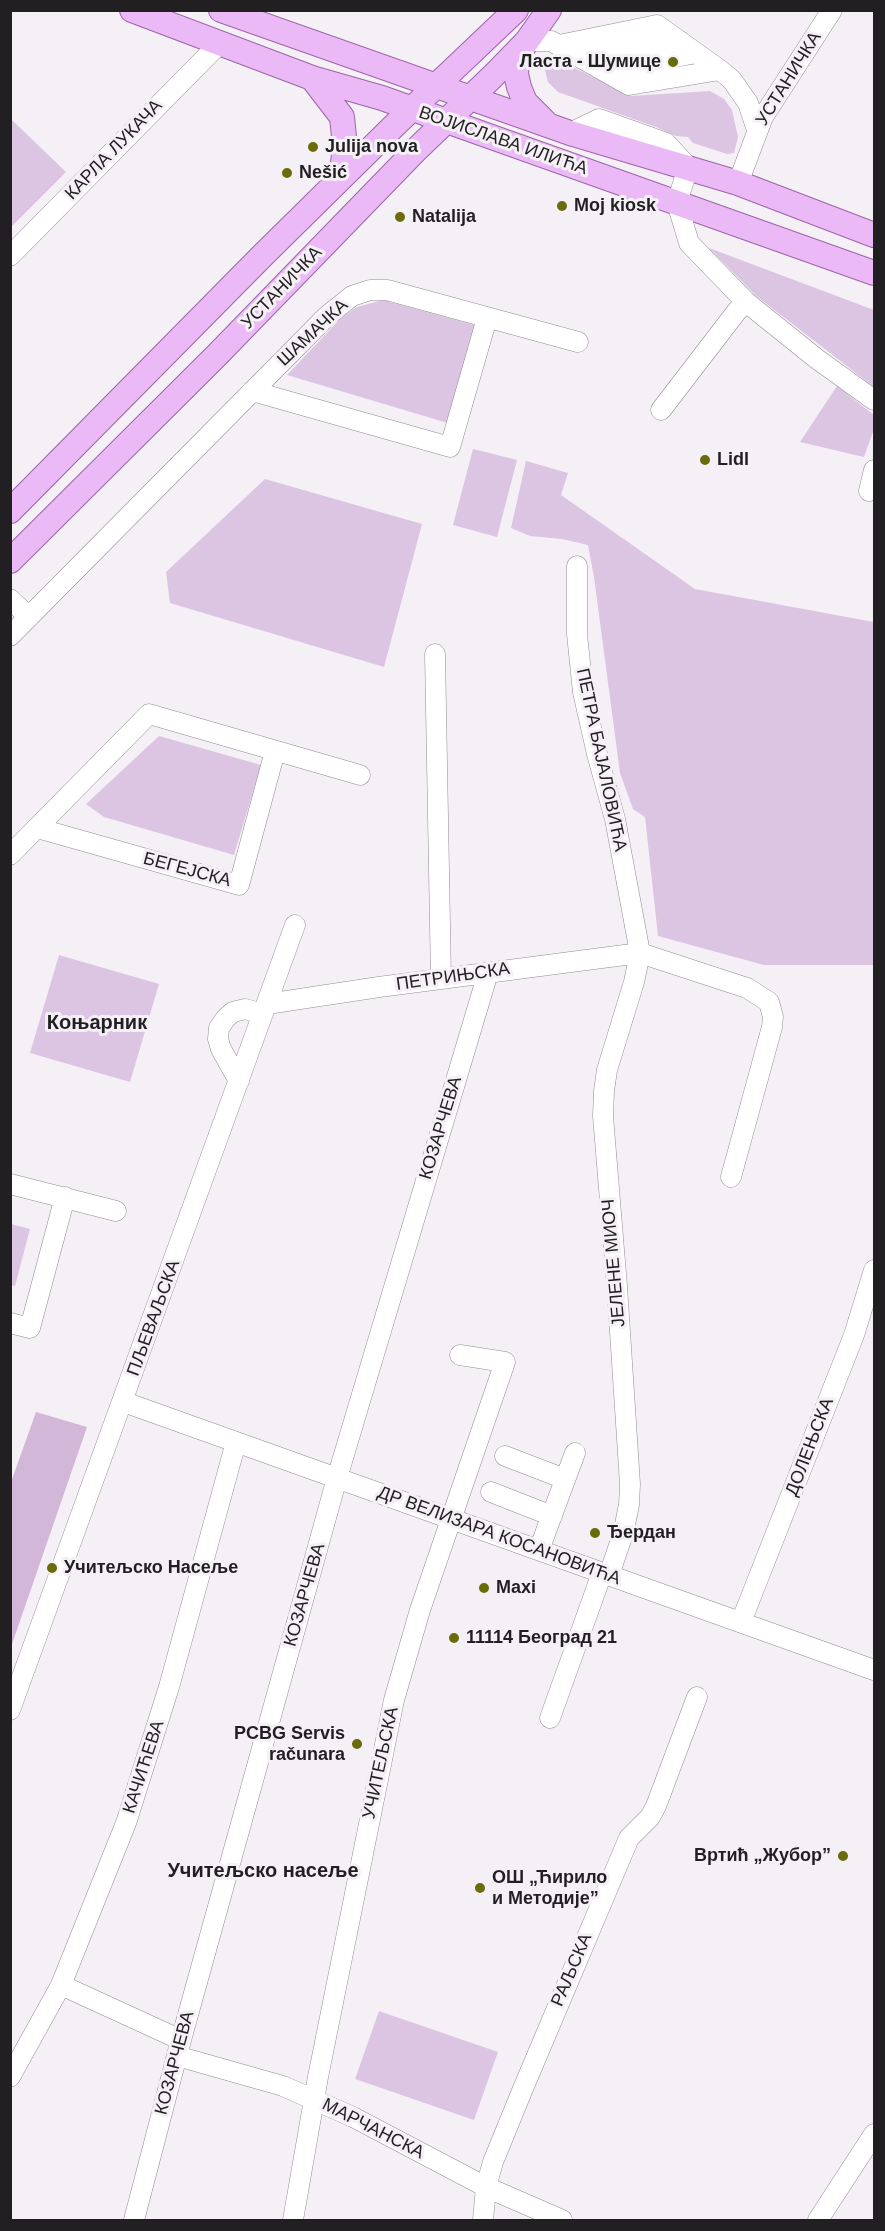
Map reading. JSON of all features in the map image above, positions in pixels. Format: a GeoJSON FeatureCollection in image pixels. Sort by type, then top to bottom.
{"type":"FeatureCollection","features":[{"type":"Feature","properties":{"kind":"main road","name":"ВОЈИСЛАВА ИЛИЋА"},"geometry":{"type":"LineString","coordinates":[[132,10],[218,45],[312,78],[382,98],[444,122],[874,273]]}},
{"type":"Feature","properties":{"kind":"main road","name":"ВОЈИСЛАВА ИЛИЋА"},"geometry":{"type":"LineString","coordinates":[[221,10],[251,15],[437,87],[561,130],[738,183],[874,235]]}},
{"type":"Feature","properties":{"kind":"main road","name":"УСТАНИЧКА"},"geometry":{"type":"LineString","coordinates":[[10,511],[341,178],[516,10]]}},
{"type":"Feature","properties":{"kind":"main road","name":"УСТАНИЧКА"},"geometry":{"type":"LineString","coordinates":[[10,561],[527,41],[549,10]]}},
{"type":"Feature","properties":{"kind":"main road"},"geometry":{"type":"LineString","coordinates":[[527,41],[518,60],[516,74],[519,87],[525,102],[535,114],[561,130]]}},
{"type":"Feature","properties":{"kind":"main road"},"geometry":{"type":"LineString","coordinates":[[312,78],[342,117],[345,147],[341,178]]}},
{"type":"Feature","properties":{"kind":"street","name":"УСТАНИЧКА"},"geometry":{"type":"LineString","coordinates":[[738,183],[757,130],[771,104],[832,10]]}},
{"type":"Feature","properties":{"kind":"street"},"geometry":{"type":"LineString","coordinates":[[559,45],[657,25],[732,80],[744,97],[757,130]]}},
{"type":"Feature","properties":{"kind":"street"},"geometry":{"type":"LineString","coordinates":[[527,41],[551,41],[629,85],[720,70]]}},
{"type":"Feature","properties":{"kind":"street"},"geometry":{"type":"LineString","coordinates":[[583,59],[681,41]]}},
{"type":"Feature","properties":{"kind":"street","name":"КАРЛА ЛУКАЧА"},"geometry":{"type":"LineString","coordinates":[[10,256],[218,45]]}},
{"type":"Feature","properties":{"kind":"street"},"geometry":{"type":"LineString","coordinates":[[605,71],[696,53]]}},
{"type":"Feature","properties":{"kind":"street"},"geometry":{"type":"LineString","coordinates":[[688,167],[677,203],[689,243],[746,302],[825,366],[874,400]]}},
{"type":"Feature","properties":{"kind":"street","name":"ШАМАЧКА"},"geometry":{"type":"LineString","coordinates":[[252,392],[342,303],[352,296],[370,290],[387,290],[578,342]]}},
{"type":"Feature","properties":{"kind":"street"},"geometry":{"type":"LineString","coordinates":[[661,410],[746,302]]}},
{"type":"Feature","properties":{"kind":"street"},"geometry":{"type":"LineString","coordinates":[[10,636],[252,392],[450,447],[487,318]]}},
{"type":"Feature","properties":{"kind":"street"},"geometry":{"type":"LineString","coordinates":[[869,491],[874,470]]}},
{"type":"Feature","properties":{"kind":"street","name":"ПЕТРА БАЈАЛОВИЋА"},"geometry":{"type":"LineString","coordinates":[[577,566],[577,634],[584,692],[597,754],[615,819],[640,953]]}},
{"type":"Feature","properties":{"kind":"street"},"geometry":{"type":"LineString","coordinates":[[10,599],[29,617]]}},
{"type":"Feature","properties":{"kind":"street"},"geometry":{"type":"LineString","coordinates":[[435,654],[441,979]]}},
{"type":"Feature","properties":{"kind":"street"},"geometry":{"type":"LineString","coordinates":[[10,855],[149,714],[360,775]]}},
{"type":"Feature","properties":{"kind":"street","name":"БЕГЕЈСКА"},"geometry":{"type":"LineString","coordinates":[[38,828],[239,885],[275,751]]}},
{"type":"Feature","properties":{"kind":"street","name":"ПЉЕВАЉСКА"},"geometry":{"type":"LineString","coordinates":[[10,1710],[124,1402],[295,925]]}},
{"type":"Feature","properties":{"kind":"street"},"geometry":{"type":"LineString","coordinates":[[640,953],[747,988],[769,1002],[773,1017],[772,1028],[731,1177]]}},
{"type":"Feature","properties":{"kind":"street","name":"ПЕТРИЊСКА"},"geometry":{"type":"LineString","coordinates":[[239,1081],[218,1039],[219,1028],[234,1012],[245,1009],[265,1009],[441,979],[640,953]]}},
{"type":"Feature","properties":{"kind":"street","name":"ЈЕЛЕНЕ МИОЧ"},"geometry":{"type":"LineString","coordinates":[[550,1718],[623,1534],[628,1505],[630,1484],[603,1116],[607,1070],[634,982],[640,953]]}},
{"type":"Feature","properties":{"kind":"street","name":"КОЗАРЧЕВА"},"geometry":{"type":"LineString","coordinates":[[134,2220],[179,2048],[337,1478],[488,973]]}},
{"type":"Feature","properties":{"kind":"street"},"geometry":{"type":"LineString","coordinates":[[10,1184],[116,1211]]}},
{"type":"Feature","properties":{"kind":"street"},"geometry":{"type":"LineString","coordinates":[[20,1325],[65,1197]]}},
{"type":"Feature","properties":{"kind":"street","name":"ДОЛЕЊСКА"},"geometry":{"type":"LineString","coordinates":[[741,1622],[854,1335],[874,1270]]}},
{"type":"Feature","properties":{"kind":"street","name":"УЧИТЕЉСКА"},"geometry":{"type":"LineString","coordinates":[[293,2220],[314,2099],[394,1700],[409,1644],[506,1362],[460,1355]]}},
{"type":"Feature","properties":{"kind":"street","name":"ДР ВЕЛИЗАРА КОСАНОВИЋА"},"geometry":{"type":"LineString","coordinates":[[124,1402],[874,1670]]}},
{"type":"Feature","properties":{"kind":"street","name":"КАЧИЋЕВА"},"geometry":{"type":"LineString","coordinates":[[10,2077],[61,1984],[107,1871],[144,1768],[169,1687],[236,1442]]}},
{"type":"Feature","properties":{"kind":"street"},"geometry":{"type":"LineString","coordinates":[[539,1550],[575,1453]]}},
{"type":"Feature","properties":{"kind":"street"},"geometry":{"type":"LineString","coordinates":[[505,1456],[565,1479]]}},
{"type":"Feature","properties":{"kind":"street"},"geometry":{"type":"LineString","coordinates":[[492,1492],[552,1516]]}},
{"type":"Feature","properties":{"kind":"street","name":"РАЉСКА"},"geometry":{"type":"LineString","coordinates":[[483,2220],[486,2187],[493,2162],[522,2091],[629,1838],[650,1817],[656,1806],[697,1697]]}},
{"type":"Feature","properties":{"kind":"street","name":"МАРЧАНСКА"},"geometry":{"type":"LineString","coordinates":[[61,1984],[179,2048],[314,2099],[486,2187],[562,2220]]}},
{"type":"Feature","properties":{"kind":"street"},"geometry":{"type":"LineString","coordinates":[[818,2220],[874,2134]]}},
{"type":"Feature","properties":{"kind":"shaded area"},"geometry":{"type":"Polygon","coordinates":[[[561,61],[631,96],[710,91],[724,99],[732,110],[738,137],[734,153],[727,154],[693,143],[688,137],[676,136],[558,92],[548,82],[544,66],[546,62],[561,61]]]}},
{"type":"Feature","properties":{"kind":"shaded area"},"geometry":{"type":"Polygon","coordinates":[[[11,119],[66,172],[10,227],[11,119]]]}},
{"type":"Feature","properties":{"kind":"shaded area"},"geometry":{"type":"Polygon","coordinates":[[[709,248],[874,310],[874,387],[755,295],[709,248]]]}},
{"type":"Feature","properties":{"kind":"shaded area"},"geometry":{"type":"Polygon","coordinates":[[[383,300],[478,326],[451,424],[287,375],[341,318],[357,307],[383,300]]]}},
{"type":"Feature","properties":{"kind":"shaded area"},"geometry":{"type":"Polygon","coordinates":[[[837,386],[874,415],[874,429],[864,457],[800,442],[837,386]]]}},
{"type":"Feature","properties":{"kind":"shaded area"},"geometry":{"type":"Polygon","coordinates":[[[473,449],[517,460],[497,537],[453,525],[473,449]]]}},
{"type":"Feature","properties":{"kind":"shaded area"},"geometry":{"type":"Polygon","coordinates":[[[526,461],[568,473],[561,495],[695,589],[874,622],[874,965],[764,965],[658,936],[645,817],[633,809],[620,773],[588,545],[562,539],[530,536],[511,528],[526,461]]]}},
{"type":"Feature","properties":{"kind":"shaded area"},"geometry":{"type":"Polygon","coordinates":[[[265,479],[422,524],[384,667],[170,603],[166,572],[265,479]]]}},
{"type":"Feature","properties":{"kind":"shaded area"},"geometry":{"type":"Polygon","coordinates":[[[159,736],[261,765],[234,855],[104,817],[86,804],[159,736]]]}},
{"type":"Feature","properties":{"kind":"shaded area"},"geometry":{"type":"Polygon","coordinates":[[[59,955],[159,984],[130,1082],[30,1053],[59,955]]]}},
{"type":"Feature","properties":{"kind":"shaded area"},"geometry":{"type":"Polygon","coordinates":[[[11,1224],[30,1229],[15,1286],[11,1285],[11,1224]]]}},
{"type":"Feature","properties":{"kind":"shaded area"},"geometry":{"type":"Polygon","coordinates":[[[36,1412],[87,1427],[11,1647],[11,1482],[36,1412]]]}},
{"type":"Feature","properties":{"kind":"shaded area"},"geometry":{"type":"Polygon","coordinates":[[[379,2011],[498,2052],[474,2120],[355,2079],[379,2011]]]}},
{"type":"Feature","properties":{"kind":"place","name":"Ласта - Шумице"},"geometry":{"type":"Point","coordinates":[673,62]}},
{"type":"Feature","properties":{"kind":"place","name":"Julija nova"},"geometry":{"type":"Point","coordinates":[313,147]}},
{"type":"Feature","properties":{"kind":"place","name":"Nešić"},"geometry":{"type":"Point","coordinates":[287,173]}},
{"type":"Feature","properties":{"kind":"place","name":"Moj kiosk"},"geometry":{"type":"Point","coordinates":[562,206]}},
{"type":"Feature","properties":{"kind":"place","name":"Natalija"},"geometry":{"type":"Point","coordinates":[400,217]}},
{"type":"Feature","properties":{"kind":"place","name":"Lidl"},"geometry":{"type":"Point","coordinates":[705,460]}},
{"type":"Feature","properties":{"kind":"place","name":"Ђердан"},"geometry":{"type":"Point","coordinates":[595,1533]}},
{"type":"Feature","properties":{"kind":"place","name":"Учитељско Насеље"},"geometry":{"type":"Point","coordinates":[52,1568]}},
{"type":"Feature","properties":{"kind":"place","name":"Maxi"},"geometry":{"type":"Point","coordinates":[484,1588]}},
{"type":"Feature","properties":{"kind":"place","name":"11114 Београд 21"},"geometry":{"type":"Point","coordinates":[454,1638]}},
{"type":"Feature","properties":{"kind":"place","name":"PCBG Servis računara"},"geometry":{"type":"Point","coordinates":[357,1744]}},
{"type":"Feature","properties":{"kind":"place","name":"Вртић „Жубор”"},"geometry":{"type":"Point","coordinates":[843,1856]}},
{"type":"Feature","properties":{"kind":"place","name":"ОШ „Ћирило и Методије”"},"geometry":{"type":"Point","coordinates":[480,1888]}},
{"type":"Feature","properties":{"kind":"district","name":"Коњарник"},"geometry":{"type":"Point","coordinates":[97,1023]}},
{"type":"Feature","properties":{"kind":"district","name":"Учитељско насеље"},"geometry":{"type":"Point","coordinates":[263,1871]}}]}
